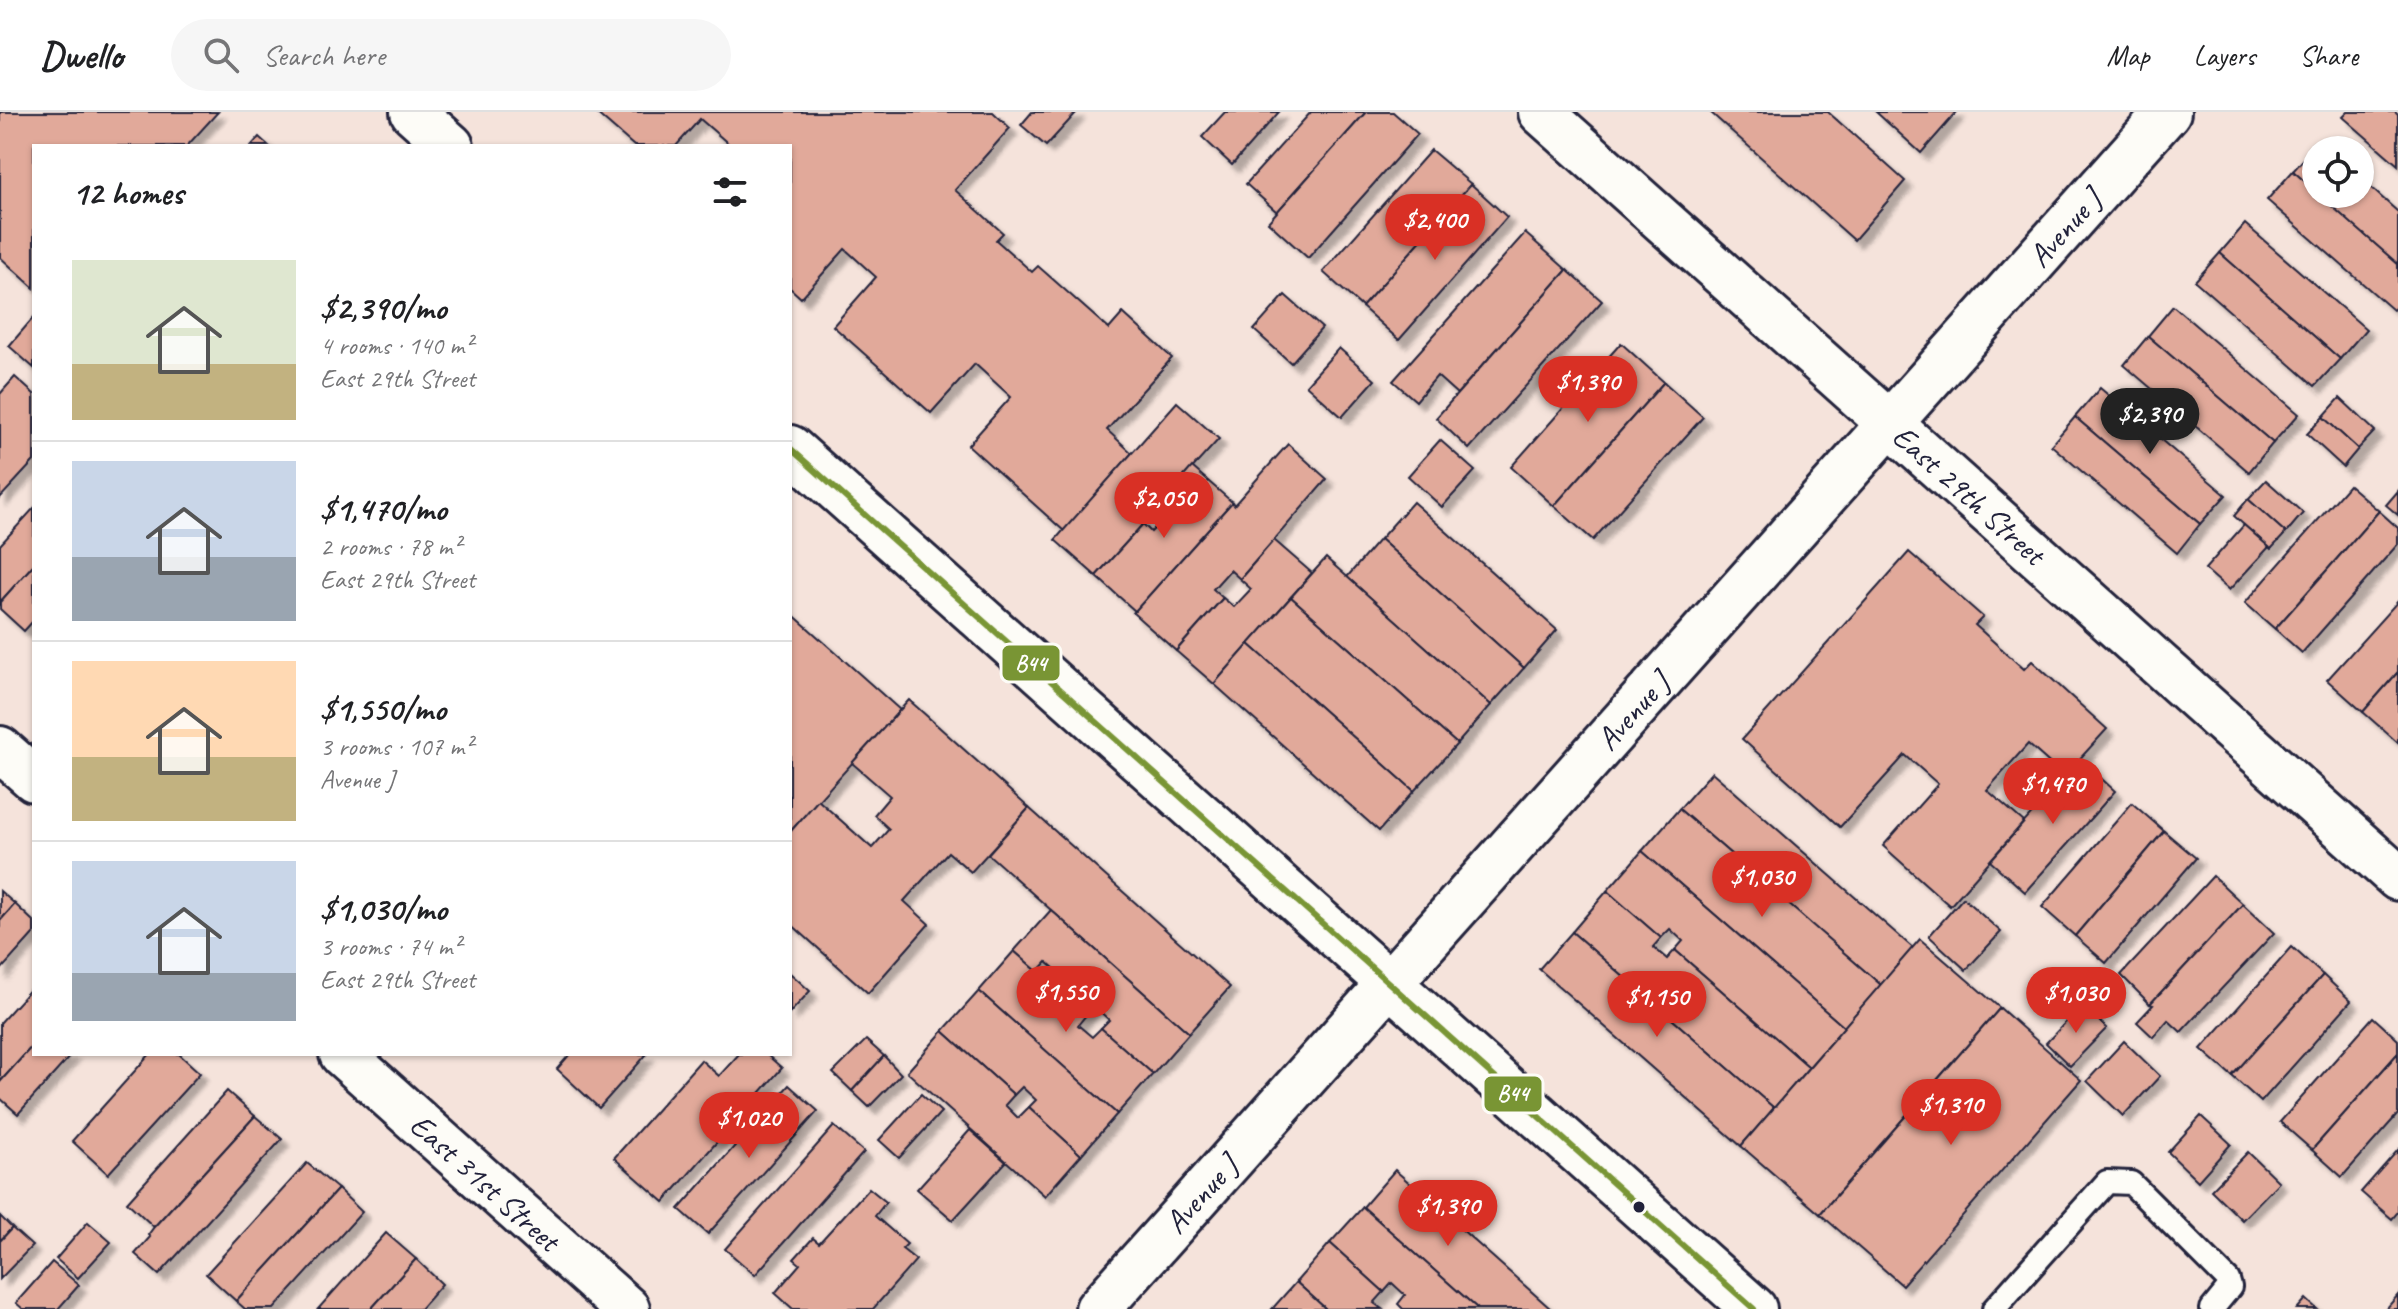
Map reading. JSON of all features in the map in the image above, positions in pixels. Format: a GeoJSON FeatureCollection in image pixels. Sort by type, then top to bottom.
{"type":"FeatureCollection","features":[{"type":"Feature","properties":{"kind":"street"},"geometry":{"type":"LineString","coordinates":[[413,112],[449,144]]}},
{"type":"Feature","properties":{"kind":"street","name":"East 29th Street"},"geometry":{"type":"LineString","coordinates":[[1541,112],[2398,878]]}},
{"type":"Feature","properties":{"kind":"street","name":"Avenue J"},"geometry":{"type":"LineString","coordinates":[[1098,1309],[2168,112]]}},
{"type":"Feature","properties":{"kind":"street"},"geometry":{"type":"LineString","coordinates":[[792,450],[1754,1309]]}},
{"type":"Feature","properties":{"kind":"street"},"geometry":{"type":"LineString","coordinates":[[0,749],[32,777]]}},
{"type":"Feature","properties":{"kind":"street","name":"East 31st Street"},"geometry":{"type":"LineString","coordinates":[[344,1056],[627,1309]]}},
{"type":"Feature","properties":{"kind":"lane"},"geometry":{"type":"LineString","coordinates":[[1994,1309],[2107,1182],[2116,1180],[2131,1183],[2228,1280],[2230,1287],[2212,1309]]}},
{"type":"Feature","properties":{"kind":"building"},"geometry":{"type":"Polygon","coordinates":[[[0,112],[218,112],[189,144],[32,144],[32,286],[0,257],[0,112]]]}},
{"type":"Feature","properties":{"kind":"building"},"geometry":{"type":"Polygon","coordinates":[[[595,112],[993,112],[1010,128],[955,190],[1003,233],[996,240],[1032,272],[1038,266],[1109,329],[1123,313],[1172,358],[1107,430],[1132,453],[1064,531],[968,445],[1011,397],[975,364],[931,413],[833,326],[876,277],[845,249],[801,298],[792,290],[792,144],[729,144],[700,119],[678,144],[632,144],[595,112]]]}},
{"type":"Feature","properties":{"kind":"building"},"geometry":{"type":"Polygon","coordinates":[[[1032,112],[1077,112],[1046,146],[1021,125],[1032,112]]]}},
{"type":"Feature","properties":{"kind":"building"},"geometry":{"type":"Polygon","coordinates":[[[1225,112],[1279,112],[1232,165],[1202,137],[1225,112]]]}},
{"type":"Feature","properties":{"kind":"building"},"geometry":{"type":"Polygon","coordinates":[[[1311,112],[1366,112],[1277,212],[1246,184],[1311,112]]]}},
{"type":"Feature","properties":{"kind":"building"},"geometry":{"type":"Polygon","coordinates":[[[1366,112],[1393,112],[1418,134],[1308,258],[1268,222],[1366,112]]]}},
{"type":"Feature","properties":{"kind":"building"},"geometry":{"type":"Polygon","coordinates":[[[1710,112],[1828,112],[1905,181],[1854,240],[1710,112]]]}},
{"type":"Feature","properties":{"kind":"building"},"geometry":{"type":"Polygon","coordinates":[[[1876,112],[1957,112],[1921,153],[1876,112]]]}},
{"type":"Feature","properties":{"kind":"building"},"geometry":{"type":"Polygon","coordinates":[[[2348,112],[2395,112],[2398,115],[2398,165],[2374,144],[2374,136],[2365,136],[2343,117],[2348,112]]]}},
{"type":"Feature","properties":{"kind":"building"},"geometry":{"type":"Polygon","coordinates":[[[259,137],[267,144],[253,144],[259,137]]]}},
{"type":"Feature","properties":{"kind":"building"},"geometry":{"type":"Polygon","coordinates":[[[1431,150],[1471,184],[1362,307],[1323,272],[1431,150]]]}},
{"type":"Feature","properties":{"kind":"building"},"geometry":{"type":"Polygon","coordinates":[[[2302,161],[2302,179],[2293,171],[2302,161]]]}},
{"type":"Feature","properties":{"kind":"building"},"geometry":{"type":"Polygon","coordinates":[[[2293,171],[2302,179],[2302,208],[2335,208],[2398,264],[2398,305],[2393,310],[2267,200],[2293,171]]]}},
{"type":"Feature","properties":{"kind":"building"},"geometry":{"type":"Polygon","coordinates":[[[1471,184],[1507,217],[1399,340],[1362,307],[1471,184]]]}},
{"type":"Feature","properties":{"kind":"building"},"geometry":{"type":"Polygon","coordinates":[[[2374,191],[2398,212],[2398,264],[2334,208],[2374,208],[2374,191]]]}},
{"type":"Feature","properties":{"kind":"building"},"geometry":{"type":"Polygon","coordinates":[[[2245,224],[2366,329],[2340,359],[2220,253],[2245,224]]]}},
{"type":"Feature","properties":{"kind":"building"},"geometry":{"type":"Polygon","coordinates":[[[1525,233],[1567,270],[1457,394],[1437,376],[1416,401],[1393,381],[1525,233]]]}},
{"type":"Feature","properties":{"kind":"building"},"geometry":{"type":"Polygon","coordinates":[[[2220,253],[2340,359],[2315,386],[2195,281],[2220,253]]]}},
{"type":"Feature","properties":{"kind":"building"},"geometry":{"type":"Polygon","coordinates":[[[1567,270],[1602,301],[1469,449],[1436,418],[1567,270]]]}},
{"type":"Feature","properties":{"kind":"building"},"geometry":{"type":"Polygon","coordinates":[[[1285,295],[1322,328],[1291,363],[1254,330],[1285,295]]]}},
{"type":"Feature","properties":{"kind":"building"},"geometry":{"type":"Polygon","coordinates":[[[2173,306],[2299,414],[2273,443],[2148,336],[2173,306]]]}},
{"type":"Feature","properties":{"kind":"building"},"geometry":{"type":"Polygon","coordinates":[[[32,319],[32,366],[9,346],[32,319]]]}},
{"type":"Feature","properties":{"kind":"building"},"geometry":{"type":"Polygon","coordinates":[[[2148,336],[2273,443],[2249,472],[2124,365],[2148,336]]]}},
{"type":"Feature","properties":{"kind":"building"},"geometry":{"type":"Polygon","coordinates":[[[1621,343],[1664,382],[1554,506],[1511,467],[1621,343]]]}},
{"type":"Feature","properties":{"kind":"building"},"geometry":{"type":"Polygon","coordinates":[[[1339,348],[1375,380],[1342,417],[1306,385],[1339,348]]]}},
{"type":"Feature","properties":{"kind":"building"},"geometry":{"type":"Polygon","coordinates":[[[15,377],[32,392],[32,463],[0,498],[0,394],[15,377]]]}},
{"type":"Feature","properties":{"kind":"building"},"geometry":{"type":"Polygon","coordinates":[[[1664,382],[1703,417],[1593,540],[1554,506],[1664,382]]]}},
{"type":"Feature","properties":{"kind":"building"},"geometry":{"type":"Polygon","coordinates":[[[2100,388],[2226,495],[2200,524],[2075,417],[2100,388]]]}},
{"type":"Feature","properties":{"kind":"building"},"geometry":{"type":"Polygon","coordinates":[[[2340,398],[2375,431],[2358,449],[2323,417],[2340,398]]]}},
{"type":"Feature","properties":{"kind":"building"},"geometry":{"type":"Polygon","coordinates":[[[1177,402],[1219,439],[1157,507],[1146,498],[1132,514],[1143,524],[1096,576],[1055,540],[1177,402]]]}},
{"type":"Feature","properties":{"kind":"building"},"geometry":{"type":"Polygon","coordinates":[[[2075,417],[2200,524],[2177,553],[2051,445],[2075,417]]]}},
{"type":"Feature","properties":{"kind":"building"},"geometry":{"type":"Polygon","coordinates":[[[2323,417],[2358,449],[2343,467],[2307,434],[2323,417]]]}},
{"type":"Feature","properties":{"kind":"building"},"geometry":{"type":"Polygon","coordinates":[[[1440,440],[1475,471],[1442,507],[1408,476],[1440,440]]]}},
{"type":"Feature","properties":{"kind":"building"},"geometry":{"type":"Polygon","coordinates":[[[1288,444],[1327,479],[1240,579],[1230,570],[1213,589],[1223,598],[1176,651],[1133,613],[1288,444]]]}},
{"type":"Feature","properties":{"kind":"building"},"geometry":{"type":"Polygon","coordinates":[[[1192,467],[1232,502],[1135,611],[1096,576],[1143,524],[1151,532],[1167,515],[1157,507],[1192,467]]]}},
{"type":"Feature","properties":{"kind":"building"},"geometry":{"type":"Polygon","coordinates":[[[2266,480],[2303,513],[2286,533],[2248,499],[2266,480]]]}},
{"type":"Feature","properties":{"kind":"building"},"geometry":{"type":"Polygon","coordinates":[[[2349,485],[2379,511],[2275,629],[2245,603],[2349,485]]]}},
{"type":"Feature","properties":{"kind":"building"},"geometry":{"type":"Polygon","coordinates":[[[2398,491],[2398,515],[2386,505],[2398,491]]]}},
{"type":"Feature","properties":{"kind":"building"},"geometry":{"type":"Polygon","coordinates":[[[2248,499],[2286,533],[2271,549],[2234,516],[2248,499]]]}},
{"type":"Feature","properties":{"kind":"building"},"geometry":{"type":"Polygon","coordinates":[[[1413,502],[1557,630],[1524,668],[1380,539],[1413,502]]]}},
{"type":"Feature","properties":{"kind":"building"},"geometry":{"type":"Polygon","coordinates":[[[32,510],[32,566],[0,602],[0,545],[32,510]]]}},
{"type":"Feature","properties":{"kind":"building"},"geometry":{"type":"Polygon","coordinates":[[[2379,511],[2398,528],[2398,544],[2302,653],[2275,629],[2379,511]]]}},
{"type":"Feature","properties":{"kind":"building"},"geometry":{"type":"Polygon","coordinates":[[[2244,525],[2269,547],[2229,590],[2205,569],[2244,525]]]}},
{"type":"Feature","properties":{"kind":"building"},"geometry":{"type":"Polygon","coordinates":[[[1380,539],[1524,668],[1491,705],[1347,577],[1380,539]]]}},
{"type":"Feature","properties":{"kind":"building"},"geometry":{"type":"Polygon","coordinates":[[[1274,540],[1312,573],[1214,684],[1176,651],[1223,598],[1234,607],[1251,589],[1240,579],[1274,540]]]}},
{"type":"Feature","properties":{"kind":"building"},"geometry":{"type":"Polygon","coordinates":[[[1909,552],[1983,617],[1975,625],[2024,669],[2032,661],[2107,729],[2064,776],[2028,744],[1987,790],[2024,822],[1950,906],[1883,846],[1938,784],[1905,755],[1840,827],[1742,739],[1909,552]]]}},
{"type":"Feature","properties":{"kind":"building"},"geometry":{"type":"Polygon","coordinates":[[[1326,558],[1491,705],[1457,744],[1291,597],[1326,558]]]}},
{"type":"Feature","properties":{"kind":"building"},"geometry":{"type":"Polygon","coordinates":[[[32,566],[32,622],[24,631],[0,609],[0,602],[32,566]]]}},
{"type":"Feature","properties":{"kind":"building"},"geometry":{"type":"Polygon","coordinates":[[[1291,597],[1457,744],[1414,791],[1249,644],[1291,597]]]}},
{"type":"Feature","properties":{"kind":"building"},"geometry":{"type":"Polygon","coordinates":[[[2398,601],[2398,672],[2363,712],[2327,680],[2398,601]]]}},
{"type":"Feature","properties":{"kind":"building"},"geometry":{"type":"Polygon","coordinates":[[[792,614],[900,710],[792,830],[792,614]]]}},
{"type":"Feature","properties":{"kind":"building"},"geometry":{"type":"Polygon","coordinates":[[[1249,644],[1414,791],[1379,831],[1214,684],[1249,644]]]}},
{"type":"Feature","properties":{"kind":"building"},"geometry":{"type":"Polygon","coordinates":[[[2398,672],[2398,743],[2363,712],[2398,672]]]}},
{"type":"Feature","properties":{"kind":"building"},"geometry":{"type":"Polygon","coordinates":[[[909,700],[1029,808],[971,872],[948,852],[904,901],[929,924],[868,993],[792,925],[792,830],[818,800],[872,848],[889,829],[874,815],[890,796],[852,763],[909,700]]]}},
{"type":"Feature","properties":{"kind":"building"},"geometry":{"type":"Polygon","coordinates":[[[2080,759],[2115,791],[2025,892],[1990,861],[2080,759]]]}},
{"type":"Feature","properties":{"kind":"building"},"geometry":{"type":"Polygon","coordinates":[[[1712,772],[1913,948],[1881,985],[1679,809],[1712,772]]]}},
{"type":"Feature","properties":{"kind":"building"},"geometry":{"type":"Polygon","coordinates":[[[2132,803],[2164,831],[2075,936],[2042,907],[2132,803]]]}},
{"type":"Feature","properties":{"kind":"building"},"geometry":{"type":"Polygon","coordinates":[[[1029,808],[1230,987],[1189,1033],[988,854],[1029,808]]]}},
{"type":"Feature","properties":{"kind":"building"},"geometry":{"type":"Polygon","coordinates":[[[1679,809],[1733,856],[1724,868],[1737,879],[1747,868],[1881,985],[1844,1027],[1642,851],[1679,809]]]}},
{"type":"Feature","properties":{"kind":"building"},"geometry":{"type":"Polygon","coordinates":[[[2164,831],[2196,858],[2106,963],[2075,936],[2164,831]]]}},
{"type":"Feature","properties":{"kind":"building"},"geometry":{"type":"Polygon","coordinates":[[[1642,851],[1844,1027],[1809,1067],[1675,950],[1683,941],[1670,929],[1661,938],[1607,891],[1642,851]]]}},
{"type":"Feature","properties":{"kind":"building"},"geometry":{"type":"Polygon","coordinates":[[[2213,876],[2243,904],[2150,1004],[2121,975],[2213,876]]]}},
{"type":"Feature","properties":{"kind":"building"},"geometry":{"type":"Polygon","coordinates":[[[0,891],[15,904],[0,921],[0,891]]]}},
{"type":"Feature","properties":{"kind":"building"},"geometry":{"type":"Polygon","coordinates":[[[1607,891],[1661,938],[1653,947],[1667,959],[1675,950],[1809,1067],[1774,1108],[1572,932],[1607,891]]]}},
{"type":"Feature","properties":{"kind":"building"},"geometry":{"type":"Polygon","coordinates":[[[1963,898],[2001,932],[1966,970],[1929,936],[1963,898]]]}},
{"type":"Feature","properties":{"kind":"building"},"geometry":{"type":"Polygon","coordinates":[[[15,904],[32,920],[32,935],[0,971],[0,921],[15,904]]]}},
{"type":"Feature","properties":{"kind":"building"},"geometry":{"type":"Polygon","coordinates":[[[2243,904],[2274,933],[2181,1032],[2168,1020],[2153,1037],[2137,1022],[2243,904]]]}},
{"type":"Feature","properties":{"kind":"building"},"geometry":{"type":"Polygon","coordinates":[[[1051,910],[1189,1033],[1153,1074],[1101,1028],[1109,1020],[1094,1006],[1086,1015],[1054,986],[1063,976],[1047,962],[1038,972],[1014,951],[1051,910]]]}},
{"type":"Feature","properties":{"kind":"building"},"geometry":{"type":"Polygon","coordinates":[[[1572,932],[1774,1108],[1741,1146],[1539,969],[1572,932]]]}},
{"type":"Feature","properties":{"kind":"building"},"geometry":{"type":"Polygon","coordinates":[[[1920,939],[2000,1008],[1820,1214],[1741,1146],[1920,939]]]}},
{"type":"Feature","properties":{"kind":"building"},"geometry":{"type":"Polygon","coordinates":[[[2292,947],[2323,975],[2232,1076],[2201,1049],[2292,947]]]}},
{"type":"Feature","properties":{"kind":"building"},"geometry":{"type":"Polygon","coordinates":[[[1014,951],[1038,972],[1029,982],[1045,997],[1054,986],[1086,1015],[1078,1025],[1092,1037],[1101,1028],[1153,1074],[1117,1114],[979,991],[1014,951]]]}},
{"type":"Feature","properties":{"kind":"building"},"geometry":{"type":"Polygon","coordinates":[[[792,975],[810,991],[792,1011],[792,975]]]}},
{"type":"Feature","properties":{"kind":"building"},"geometry":{"type":"Polygon","coordinates":[[[2323,975],[2351,1001],[2261,1102],[2232,1076],[2323,975]]]}},
{"type":"Feature","properties":{"kind":"building"},"geometry":{"type":"Polygon","coordinates":[[[32,987],[32,1046],[0,1082],[0,1023],[32,987]]]}},
{"type":"Feature","properties":{"kind":"building"},"geometry":{"type":"Polygon","coordinates":[[[979,991],[1117,1114],[1081,1155],[1029,1107],[1036,1100],[1022,1087],[1014,1095],[943,1031],[979,991]]]}},
{"type":"Feature","properties":{"kind":"building"},"geometry":{"type":"Polygon","coordinates":[[[2082,1005],[2107,1028],[2070,1066],[2046,1043],[2082,1005]]]}},
{"type":"Feature","properties":{"kind":"building"},"geometry":{"type":"Polygon","coordinates":[[[2000,1008],[2081,1080],[1902,1285],[1820,1214],[2000,1008]]]}},
{"type":"Feature","properties":{"kind":"building"},"geometry":{"type":"Polygon","coordinates":[[[2373,1017],[2398,1040],[2398,1053],[2312,1150],[2280,1122],[2373,1017]]]}},
{"type":"Feature","properties":{"kind":"building"},"geometry":{"type":"Polygon","coordinates":[[[943,1031],[1014,1095],[1005,1105],[1018,1118],[1029,1107],[1081,1155],[1045,1196],[907,1072],[943,1031]]]}},
{"type":"Feature","properties":{"kind":"building"},"geometry":{"type":"Polygon","coordinates":[[[866,1040],[884,1056],[852,1091],[833,1073],[866,1040]]]}},
{"type":"Feature","properties":{"kind":"building"},"geometry":{"type":"Polygon","coordinates":[[[2124,1041],[2160,1076],[2123,1116],[2087,1081],[2124,1041]]]}},
{"type":"Feature","properties":{"kind":"building"},"geometry":{"type":"Polygon","coordinates":[[[32,1046],[32,1056],[70,1056],[18,1114],[0,1098],[0,1082],[32,1046]]]}},
{"type":"Feature","properties":{"kind":"building"},"geometry":{"type":"Polygon","coordinates":[[[2398,1053],[2398,1114],[2342,1177],[2312,1150],[2398,1053]]]}},
{"type":"Feature","properties":{"kind":"building"},"geometry":{"type":"Polygon","coordinates":[[[148,1056],[181,1056],[200,1073],[108,1174],[72,1141],[148,1056]]]}},
{"type":"Feature","properties":{"kind":"building"},"geometry":{"type":"Polygon","coordinates":[[[568,1056],[645,1056],[599,1108],[557,1069],[568,1056]]]}},
{"type":"Feature","properties":{"kind":"building"},"geometry":{"type":"Polygon","coordinates":[[[737,1056],[768,1056],[782,1068],[664,1202],[614,1158],[701,1060],[719,1076],[737,1056]]]}},
{"type":"Feature","properties":{"kind":"building"},"geometry":{"type":"Polygon","coordinates":[[[884,1056],[901,1074],[869,1107],[852,1091],[884,1056]]]}},
{"type":"Feature","properties":{"kind":"building"},"geometry":{"type":"Polygon","coordinates":[[[789,1085],[818,1111],[708,1234],[679,1209],[789,1085]]]}},
{"type":"Feature","properties":{"kind":"building"},"geometry":{"type":"Polygon","coordinates":[[[227,1091],[255,1116],[154,1227],[127,1202],[227,1091]]]}},
{"type":"Feature","properties":{"kind":"building"},"geometry":{"type":"Polygon","coordinates":[[[921,1094],[941,1112],[899,1158],[879,1140],[921,1094]]]}},
{"type":"Feature","properties":{"kind":"building"},"geometry":{"type":"Polygon","coordinates":[[[255,1116],[282,1139],[159,1275],[135,1254],[150,1237],[148,1235],[154,1227],[255,1116]]]}},
{"type":"Feature","properties":{"kind":"building"},"geometry":{"type":"Polygon","coordinates":[[[2201,1116],[2231,1144],[2198,1181],[2168,1152],[2201,1116]]]}},
{"type":"Feature","properties":{"kind":"building"},"geometry":{"type":"Polygon","coordinates":[[[834,1126],[864,1152],[755,1275],[725,1249],[834,1126]]]}},
{"type":"Feature","properties":{"kind":"building"},"geometry":{"type":"Polygon","coordinates":[[[970,1130],[1006,1162],[953,1220],[917,1189],[970,1130]]]}},
{"type":"Feature","properties":{"kind":"building"},"geometry":{"type":"Polygon","coordinates":[[[2398,1150],[2398,1212],[2392,1219],[2361,1192],[2398,1150]]]}},
{"type":"Feature","properties":{"kind":"building"},"geometry":{"type":"Polygon","coordinates":[[[2248,1152],[2279,1182],[2242,1220],[2211,1190],[2248,1152]]]}},
{"type":"Feature","properties":{"kind":"building"},"geometry":{"type":"Polygon","coordinates":[[[307,1163],[338,1189],[236,1301],[206,1274],[307,1163]]]}},
{"type":"Feature","properties":{"kind":"building"},"geometry":{"type":"Polygon","coordinates":[[[1395,1170],[1551,1309],[1478,1309],[1363,1207],[1395,1170]]]}},
{"type":"Feature","properties":{"kind":"building"},"geometry":{"type":"Polygon","coordinates":[[[869,1188],[886,1202],[875,1216],[907,1244],[902,1249],[916,1260],[873,1309],[793,1309],[775,1293],[800,1264],[794,1259],[813,1238],[819,1243],[869,1188]]]}},
{"type":"Feature","properties":{"kind":"building"},"geometry":{"type":"Polygon","coordinates":[[[338,1189],[362,1212],[274,1309],[245,1309],[236,1301],[338,1189]]]}},
{"type":"Feature","properties":{"kind":"building"},"geometry":{"type":"Polygon","coordinates":[[[1363,1207],[1478,1309],[1403,1309],[1398,1304],[1405,1295],[1392,1283],[1384,1292],[1330,1243],[1363,1207]]]}},
{"type":"Feature","properties":{"kind":"building"},"geometry":{"type":"Polygon","coordinates":[[[0,1216],[12,1228],[0,1241],[0,1216]]]}},
{"type":"Feature","properties":{"kind":"building"},"geometry":{"type":"Polygon","coordinates":[[[88,1222],[111,1242],[78,1278],[56,1259],[88,1222]]]}},
{"type":"Feature","properties":{"kind":"building"},"geometry":{"type":"Polygon","coordinates":[[[12,1228],[32,1246],[0,1279],[0,1241],[12,1228]]]}},
{"type":"Feature","properties":{"kind":"building"},"geometry":{"type":"Polygon","coordinates":[[[386,1233],[416,1259],[371,1309],[318,1309],[386,1233]]]}},
{"type":"Feature","properties":{"kind":"building"},"geometry":{"type":"Polygon","coordinates":[[[1330,1243],[1384,1292],[1374,1303],[1382,1309],[1326,1309],[1296,1282],[1330,1243]]]}},
{"type":"Feature","properties":{"kind":"building"},"geometry":{"type":"Polygon","coordinates":[[[416,1259],[442,1284],[420,1309],[371,1309],[416,1259]]]}},
{"type":"Feature","properties":{"kind":"building"},"geometry":{"type":"Polygon","coordinates":[[[52,1262],[79,1285],[58,1309],[23,1309],[16,1303],[52,1262]]]}},
{"type":"Feature","properties":{"kind":"building"},"geometry":{"type":"Polygon","coordinates":[[[1296,1282],[1326,1309],[1272,1309],[1296,1282]]]}},
{"type":"Feature","properties":{"kind":"building"},"geometry":{"type":"Polygon","coordinates":[[[2398,1295],[2398,1309],[2386,1309],[2398,1295]]]}},
{"type":"Feature","properties":{"kind":"building"},"geometry":{"type":"Polygon","coordinates":[[[2306,1299],[2317,1309],[2297,1309],[2306,1299]]]}},
{"type":"Feature","properties":{"kind":"transit line","name":"B44"},"geometry":{"type":"LineString","coordinates":[[792,450],[1754,1309]]}}]}
